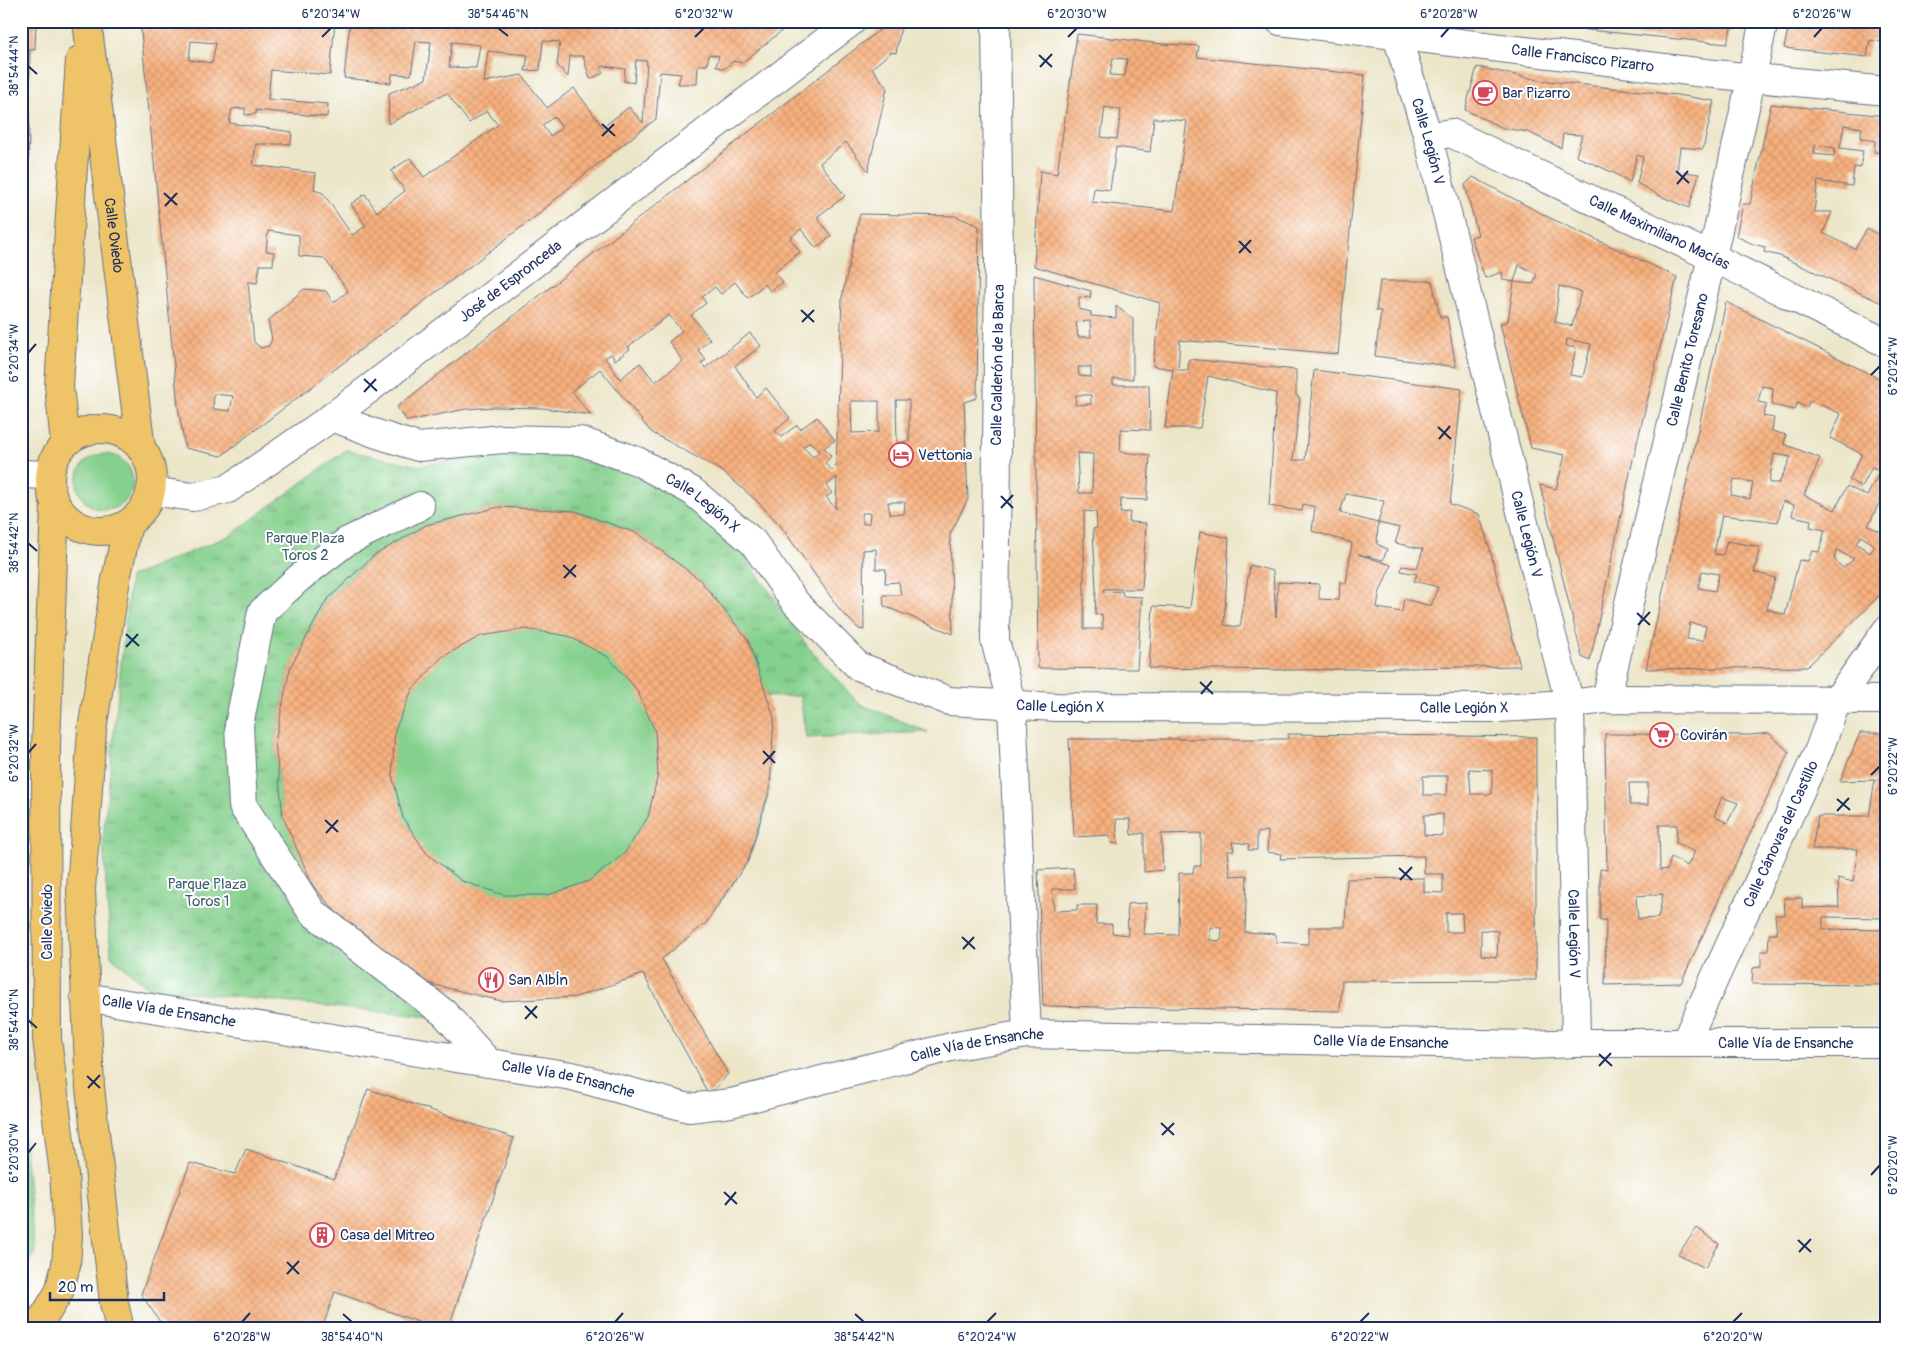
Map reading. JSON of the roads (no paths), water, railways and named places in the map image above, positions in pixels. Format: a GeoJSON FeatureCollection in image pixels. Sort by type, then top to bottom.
{"type":"FeatureCollection","features":[{"type":"Feature","properties":{"kind":"main road"},"geometry":{"type":"LineString","coordinates":[[65,443],[59,386],[83,21]]}},
{"type":"Feature","properties":{"kind":"main road","name":"Calle Oviedo"},"geometry":{"type":"LineString","coordinates":[[88,21],[141,449]]}},
{"type":"Feature","properties":{"kind":"main road"},"geometry":{"type":"LineString","coordinates":[[96,429],[113,430],[128,437],[141,449],[148,462],[152,476],[146,504],[138,515],[128,524],[113,530],[96,532],[80,527],[66,518],[56,504],[50,490],[50,474],[54,458],[65,443],[79,434],[96,429]]}},
{"type":"Feature","properties":{"kind":"main road","name":"Calle Oviedo"},"geometry":{"type":"LineString","coordinates":[[33,1329],[45,1315],[59,1292],[66,1265],[68,1235],[64,1174],[47,1039],[46,746],[56,504]]}},
{"type":"Feature","properties":{"kind":"main road"},"geometry":{"type":"LineString","coordinates":[[120,1329],[114,1303],[90,1087],[81,890],[92,730],[116,579],[128,524]]}},
{"type":"Feature","properties":{"kind":"street","name":"José de Espronceda"},"geometry":{"type":"LineString","coordinates":[[150,492],[193,497],[228,489],[332,417],[852,21]]}},
{"type":"Feature","properties":{"kind":"street","name":"Calle Calderón de la Barca"},"geometry":{"type":"LineString","coordinates":[[996,21],[999,260],[995,640],[1012,706],[1027,1034]]}},
{"type":"Feature","properties":{"kind":"street","name":"Calle Francisco Pizarro"},"geometry":{"type":"LineString","coordinates":[[1280,21],[1324,24],[1397,36],[1705,73],[1886,91]]}},
{"type":"Feature","properties":{"kind":"street","name":"Calle Benito Toresano"},"geometry":{"type":"LineString","coordinates":[[1606,699],[1712,257],[1764,21]]}},
{"type":"Feature","properties":{"kind":"street","name":"Calle Legión V"},"geometry":{"type":"LineString","coordinates":[[1397,36],[1428,137],[1570,704],[1576,1043]]}},
{"type":"Feature","properties":{"kind":"street","name":"Calle Maximiliano Macías"},"geometry":{"type":"LineString","coordinates":[[1428,137],[1451,133],[1712,257],[1886,343]]}},
{"type":"Feature","properties":{"kind":"street","name":"Calle Legión X"},"geometry":{"type":"LineString","coordinates":[[332,417],[418,447],[503,439],[580,441],[636,461],[692,491],[752,542],[795,602],[858,666],[949,701],[1056,707],[1498,708],[1570,704],[1606,699],[1886,700]]}},
{"type":"Feature","properties":{"kind":"street"},"geometry":{"type":"LineString","coordinates":[[21,474],[50,474]]}},
{"type":"Feature","properties":{"kind":"street"},"geometry":{"type":"LineString","coordinates":[[420,506],[346,542],[299,578],[262,612],[239,725],[243,806],[312,912],[444,1014],[489,1063]]}},
{"type":"Feature","properties":{"kind":"street","name":"Calle Cánovas del Castillo"},"geometry":{"type":"LineString","coordinates":[[1685,1043],[1819,750],[1837,700],[1886,631]]}},
{"type":"Feature","properties":{"kind":"street","name":"Calle Vía de Ensanche"},"geometry":{"type":"LineString","coordinates":[[85,998],[572,1076],[689,1108],[731,1104],[955,1046],[1027,1034],[1519,1045],[1576,1043],[1886,1044]]}},
{"type":"Feature","properties":{"kind":"place","name":"Bar Pizarro"},"geometry":{"type":"Point","coordinates":[1485,93]}},
{"type":"Feature","properties":{"kind":"place","name":"Vettonia"},"geometry":{"type":"Point","coordinates":[901,455]}},
{"type":"Feature","properties":{"kind":"place","name":"Covirán"},"geometry":{"type":"Point","coordinates":[1662,735]}},
{"type":"Feature","properties":{"kind":"place","name":"San Albĺn"},"geometry":{"type":"Point","coordinates":[491,980]}},
{"type":"Feature","properties":{"kind":"place","name":"Casa del Mitreo"},"geometry":{"type":"Point","coordinates":[322,1235]}},
{"type":"Feature","properties":{"kind":"park label","name":"Parque Plaza Toros 2"},"geometry":{"type":"Point","coordinates":[305,546]}},
{"type":"Feature","properties":{"kind":"park label","name":"Parque Plaza Toros 1"},"geometry":{"type":"Point","coordinates":[207,892]}}]}
